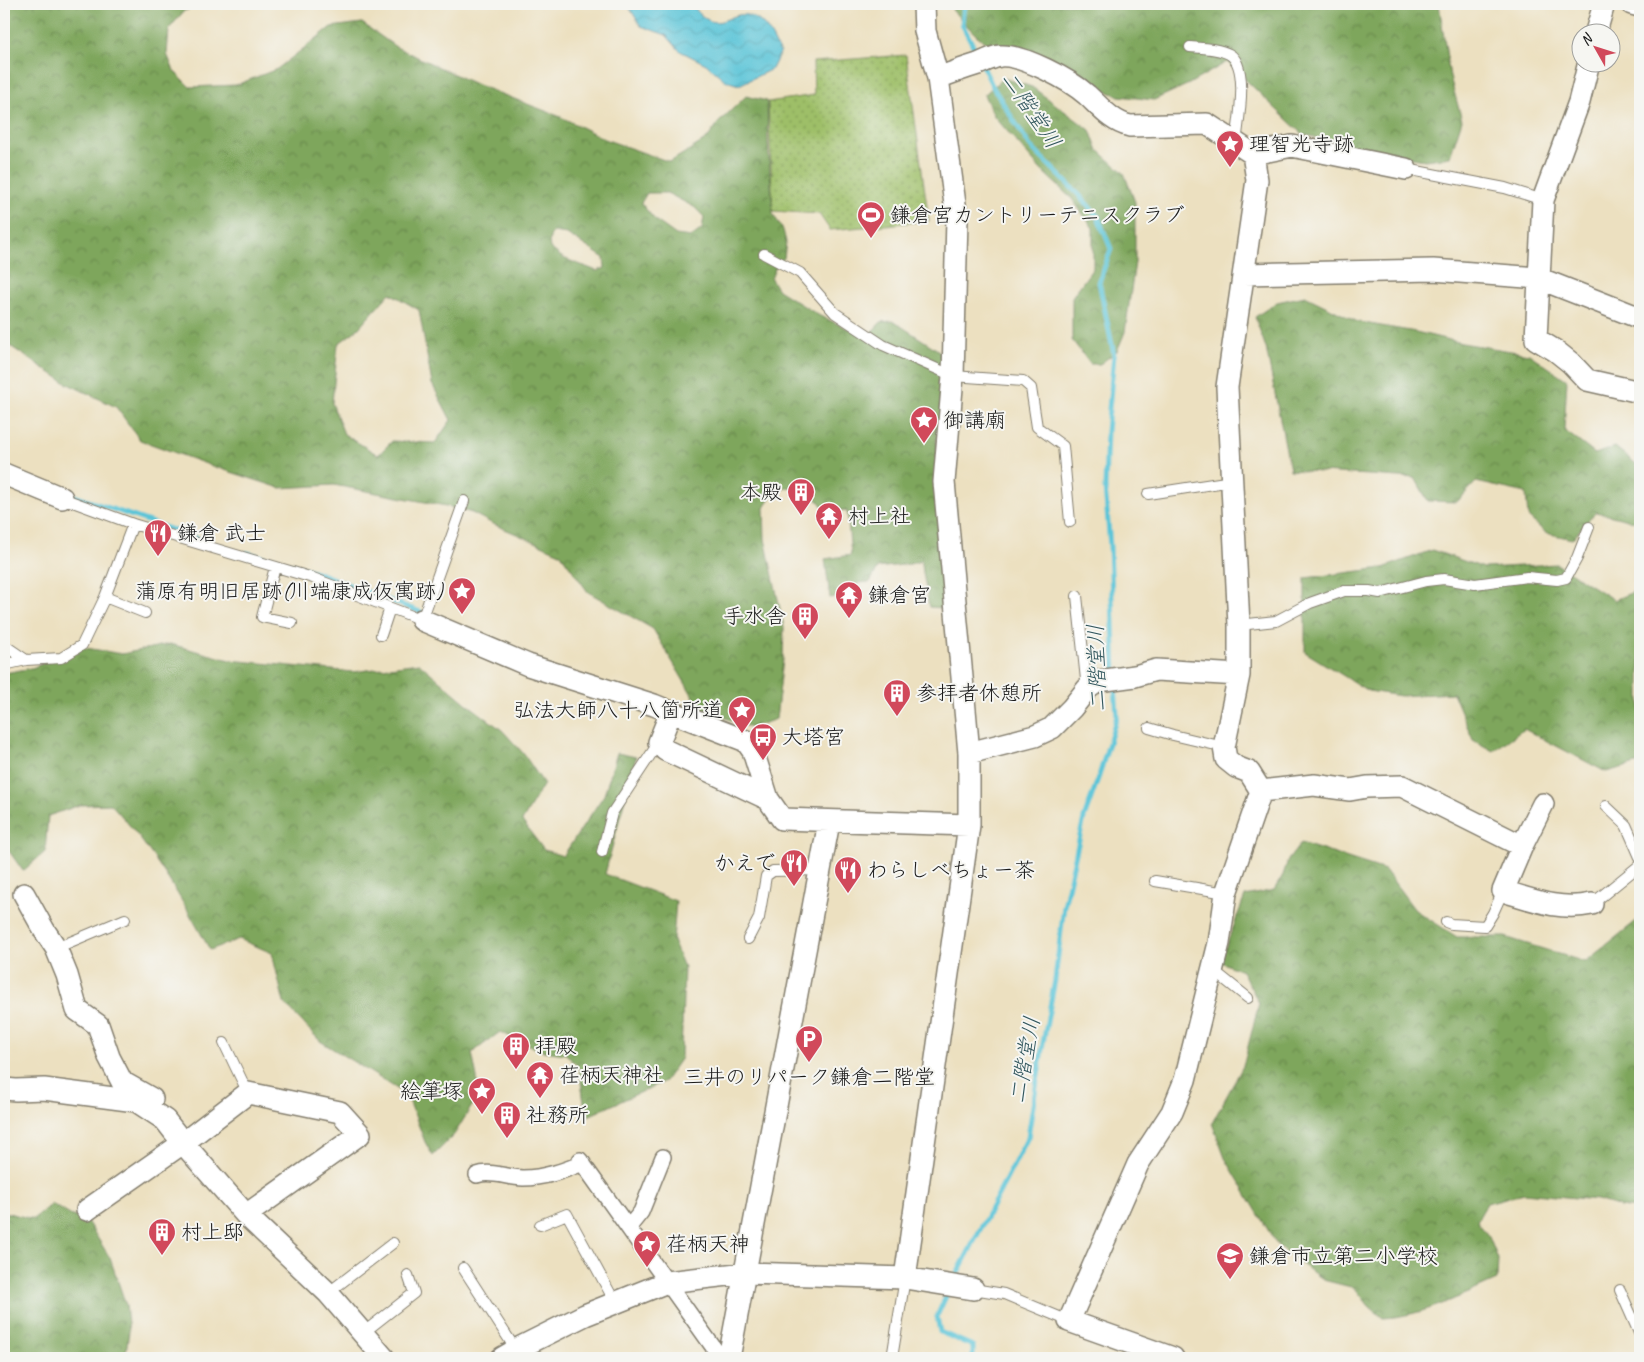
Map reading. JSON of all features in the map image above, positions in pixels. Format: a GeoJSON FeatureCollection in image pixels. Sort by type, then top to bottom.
{"type":"FeatureCollection","features":[{"type":"Feature","properties":{"kind":"street"},"geometry":{"type":"LineString","coordinates":[[904,1278],[969,825],[969,753],[944,482],[953,376],[957,219],[938,78],[925,32],[924,4]]}},
{"type":"Feature","properties":{"kind":"street"},"geometry":{"type":"LineString","coordinates":[[1599,22],[1604,4]]}},
{"type":"Feature","properties":{"kind":"street"},"geometry":{"type":"LineString","coordinates":[[1632,4],[1640,6]]}},
{"type":"Feature","properties":{"kind":"street"},"geometry":{"type":"LineString","coordinates":[[938,78],[998,56],[1009,56],[1065,79],[1084,93],[1111,118],[1121,124],[1130,126],[1207,124],[1244,149],[1257,180],[1227,387],[1240,625],[1239,675],[1224,747],[1226,759],[1236,767],[1249,772],[1261,790]]}},
{"type":"Feature","properties":{"kind":"street"},"geometry":{"type":"LineString","coordinates":[[1586,72],[1579,102],[1543,200],[1536,339],[1571,363],[1587,380],[1640,392]]}},
{"type":"Feature","properties":{"kind":"street"},"geometry":{"type":"LineString","coordinates":[[1244,149],[1292,146],[1406,169]]}},
{"type":"Feature","properties":{"kind":"street"},"geometry":{"type":"LineString","coordinates":[[1244,274],[1433,270],[1538,278],[1640,318]]}},
{"type":"Feature","properties":{"kind":"street"},"geometry":{"type":"LineString","coordinates":[[4,474],[62,498]]}},
{"type":"Feature","properties":{"kind":"street"},"geometry":{"type":"LineString","coordinates":[[422,620],[528,665],[654,705],[746,742],[754,751],[768,799],[782,819],[969,825]]}},
{"type":"Feature","properties":{"kind":"street"},"geometry":{"type":"LineString","coordinates":[[969,753],[1035,736],[1052,728],[1072,708],[1087,689],[1098,682],[1135,676],[1156,670],[1239,675]]}},
{"type":"Feature","properties":{"kind":"street"},"geometry":{"type":"LineString","coordinates":[[671,712],[659,742],[665,750],[768,799]]}},
{"type":"Feature","properties":{"kind":"street"},"geometry":{"type":"LineString","coordinates":[[1261,790],[1314,786],[1350,790],[1367,787],[1402,786],[1522,846]]}},
{"type":"Feature","properties":{"kind":"street"},"geometry":{"type":"LineString","coordinates":[[1173,1358],[1069,1321],[1138,1164],[1172,1112],[1185,1080],[1219,943],[1226,893],[1261,790]]}},
{"type":"Feature","properties":{"kind":"street"},"geometry":{"type":"LineString","coordinates":[[1543,804],[1522,846],[1503,892],[1557,907],[1579,907],[1592,904]]}},
{"type":"Feature","properties":{"kind":"street"},"geometry":{"type":"LineString","coordinates":[[730,1358],[830,822]]}},
{"type":"Feature","properties":{"kind":"street"},"geometry":{"type":"LineString","coordinates":[[24,894],[56,948],[67,975],[77,1010],[98,1025],[108,1057],[122,1082],[153,1100],[165,1120],[183,1143],[246,1215],[328,1293],[384,1358]]}},
{"type":"Feature","properties":{"kind":"street"},"geometry":{"type":"LineString","coordinates":[[4,1089],[44,1089],[136,1101],[165,1120]]}},
{"type":"Feature","properties":{"kind":"street"},"geometry":{"type":"LineString","coordinates":[[88,1210],[183,1143],[248,1093],[340,1112],[360,1134],[246,1215]]}},
{"type":"Feature","properties":{"kind":"street"},"geometry":{"type":"LineString","coordinates":[[629,1227],[641,1212],[663,1157]]}},
{"type":"Feature","properties":{"kind":"street"},"geometry":{"type":"LineString","coordinates":[[477,1175],[485,1172],[522,1178],[543,1176],[561,1172],[582,1161],[721,1358]]}},
{"type":"Feature","properties":{"kind":"street"},"geometry":{"type":"LineString","coordinates":[[509,1354],[615,1302],[667,1282],[746,1272],[904,1278],[973,1289]]}},
{"type":"Feature","properties":{"kind":"lane"},"geometry":{"type":"LineString","coordinates":[[1190,47],[1206,48],[1230,54],[1238,65],[1241,84],[1244,149]]}},
{"type":"Feature","properties":{"kind":"lane"},"geometry":{"type":"LineString","coordinates":[[1406,169],[1505,188],[1543,200]]}},
{"type":"Feature","properties":{"kind":"lane"},"geometry":{"type":"LineString","coordinates":[[764,254],[800,273],[835,313],[883,345],[953,376],[1023,381],[1031,388],[1037,427],[1063,446],[1070,522]]}},
{"type":"Feature","properties":{"kind":"lane"},"geometry":{"type":"LineString","coordinates":[[1148,494],[1232,481]]}},
{"type":"Feature","properties":{"kind":"lane"},"geometry":{"type":"LineString","coordinates":[[62,498],[132,524],[313,578],[422,620],[464,501]]}},
{"type":"Feature","properties":{"kind":"lane"},"geometry":{"type":"LineString","coordinates":[[4,665],[26,660],[61,658],[82,645],[105,597],[132,524]]}},
{"type":"Feature","properties":{"kind":"lane"},"geometry":{"type":"LineString","coordinates":[[1240,625],[1276,621],[1325,596],[1344,591],[1380,593],[1444,579],[1476,584],[1527,577],[1557,580],[1566,578],[1577,558],[1589,527]]}},
{"type":"Feature","properties":{"kind":"lane"},"geometry":{"type":"LineString","coordinates":[[275,567],[262,617],[292,623]]}},
{"type":"Feature","properties":{"kind":"lane"},"geometry":{"type":"LineString","coordinates":[[1077,596],[1087,689]]}},
{"type":"Feature","properties":{"kind":"lane"},"geometry":{"type":"LineString","coordinates":[[105,597],[145,612]]}},
{"type":"Feature","properties":{"kind":"lane"},"geometry":{"type":"LineString","coordinates":[[381,634],[390,608]]}},
{"type":"Feature","properties":{"kind":"lane"},"geometry":{"type":"LineString","coordinates":[[4,645],[26,660]]}},
{"type":"Feature","properties":{"kind":"lane"},"geometry":{"type":"LineString","coordinates":[[1149,728],[1173,736],[1224,747]]}},
{"type":"Feature","properties":{"kind":"lane"},"geometry":{"type":"LineString","coordinates":[[602,852],[612,814],[659,742]]}},
{"type":"Feature","properties":{"kind":"lane"},"geometry":{"type":"LineString","coordinates":[[1592,904],[1640,865],[1626,825],[1606,806]]}},
{"type":"Feature","properties":{"kind":"lane"},"geometry":{"type":"LineString","coordinates":[[748,939],[760,918],[766,876],[773,870],[821,870]]}},
{"type":"Feature","properties":{"kind":"lane"},"geometry":{"type":"LineString","coordinates":[[1155,881],[1226,893]]}},
{"type":"Feature","properties":{"kind":"lane"},"geometry":{"type":"LineString","coordinates":[[1446,922],[1485,926],[1494,913],[1503,892]]}},
{"type":"Feature","properties":{"kind":"lane"},"geometry":{"type":"LineString","coordinates":[[56,948],[125,919]]}},
{"type":"Feature","properties":{"kind":"lane"},"geometry":{"type":"LineString","coordinates":[[1213,970],[1248,998]]}},
{"type":"Feature","properties":{"kind":"lane"},"geometry":{"type":"LineString","coordinates":[[224,1043],[248,1093]]}},
{"type":"Feature","properties":{"kind":"lane"},"geometry":{"type":"LineString","coordinates":[[4,1079],[28,1089]]}},
{"type":"Feature","properties":{"kind":"lane"},"geometry":{"type":"LineString","coordinates":[[540,1225],[567,1214],[615,1302]]}},
{"type":"Feature","properties":{"kind":"lane"},"geometry":{"type":"LineString","coordinates":[[328,1293],[392,1243]]}},
{"type":"Feature","properties":{"kind":"lane"},"geometry":{"type":"LineString","coordinates":[[462,1268],[509,1354]]}},
{"type":"Feature","properties":{"kind":"lane"},"geometry":{"type":"LineString","coordinates":[[363,1333],[414,1293],[408,1275]]}},
{"type":"Feature","properties":{"kind":"lane"},"geometry":{"type":"LineString","coordinates":[[892,1358],[904,1278]]}},
{"type":"Feature","properties":{"kind":"lane"},"geometry":{"type":"LineString","coordinates":[[973,1289],[1004,1294],[1069,1321]]}},
{"type":"Feature","properties":{"kind":"lane"},"geometry":{"type":"LineString","coordinates":[[1620,1290],[1640,1335]]}},
{"type":"Feature","properties":{"kind":"green space"},"geometry":{"type":"Polygon","coordinates":[[[4,4],[206,4],[184,11],[169,29],[167,54],[174,71],[190,87],[236,85],[277,69],[331,27],[362,23],[396,47],[473,83],[561,117],[607,140],[670,162],[707,139],[719,122],[746,96],[767,101],[773,214],[783,230],[786,242],[784,258],[775,268],[771,279],[778,290],[820,316],[867,337],[881,322],[893,321],[938,350],[950,370],[945,414],[936,441],[950,590],[943,608],[929,607],[921,561],[878,568],[870,582],[857,583],[859,599],[845,595],[830,598],[825,559],[851,555],[847,511],[824,508],[805,484],[774,491],[764,508],[765,539],[784,627],[783,660],[776,719],[751,728],[700,708],[653,629],[588,592],[560,553],[472,513],[446,506],[334,485],[280,488],[140,440],[116,407],[66,383],[4,342],[4,4]],[[647,193],[641,203],[655,220],[676,235],[691,237],[702,229],[704,217],[694,207],[667,193],[647,193]],[[553,232],[550,248],[563,258],[597,271],[605,268],[604,258],[567,234],[553,232]],[[390,293],[358,329],[338,344],[332,403],[344,434],[378,455],[392,441],[435,443],[451,420],[432,384],[419,310],[390,293]]]}},
{"type":"Feature","properties":{"kind":"green space"},"geometry":{"type":"Polygon","coordinates":[[[954,4],[1439,4],[1450,77],[1462,120],[1450,157],[1425,160],[1375,152],[1302,134],[1227,62],[1189,84],[1154,100],[1119,96],[1079,81],[1044,61],[991,46],[976,35],[952,10],[954,4]]]}},
{"type":"Feature","properties":{"kind":"green space"},"geometry":{"type":"Polygon","coordinates":[[[906,55],[929,221],[830,230],[819,214],[773,211],[768,102],[814,95],[813,62],[906,55]]]}},
{"type":"Feature","properties":{"kind":"green space"},"geometry":{"type":"Polygon","coordinates":[[[1003,78],[1032,87],[1090,130],[1097,149],[1124,173],[1135,202],[1135,262],[1125,332],[1117,351],[1100,364],[1090,364],[1072,340],[1072,297],[1093,268],[1093,228],[1072,199],[1041,170],[994,116],[984,95],[1003,78]]]}},
{"type":"Feature","properties":{"kind":"green space"},"geometry":{"type":"Polygon","coordinates":[[[1305,296],[1358,322],[1416,332],[1462,343],[1529,354],[1567,380],[1564,430],[1595,454],[1615,447],[1640,467],[1640,523],[1596,512],[1572,539],[1546,533],[1528,517],[1526,493],[1476,482],[1457,502],[1428,501],[1415,478],[1290,470],[1266,348],[1255,317],[1277,302],[1305,296]]]}},
{"type":"Feature","properties":{"kind":"green space"},"geometry":{"type":"Polygon","coordinates":[[[1432,550],[1484,568],[1557,564],[1614,600],[1640,589],[1640,763],[1606,772],[1524,729],[1493,751],[1473,740],[1453,693],[1401,696],[1368,691],[1305,652],[1305,578],[1383,568],[1432,550]]]}},
{"type":"Feature","properties":{"kind":"green space"},"geometry":{"type":"Polygon","coordinates":[[[170,644],[230,660],[353,672],[419,663],[466,703],[502,730],[523,753],[544,784],[522,821],[544,850],[563,856],[604,795],[617,753],[636,757],[605,874],[676,901],[673,941],[684,967],[681,1058],[665,1081],[586,1117],[579,1068],[566,1054],[542,1051],[500,1032],[472,1053],[478,1096],[454,1135],[433,1156],[425,1142],[407,1095],[320,1041],[284,1003],[272,953],[239,939],[210,950],[153,856],[111,804],[80,805],[48,816],[45,852],[23,871],[4,844],[4,673],[32,668],[80,647],[122,654],[170,644]]]}},
{"type":"Feature","properties":{"kind":"green space"},"geometry":{"type":"Polygon","coordinates":[[[1301,843],[1385,870],[1415,910],[1457,937],[1505,937],[1585,962],[1640,918],[1640,1207],[1637,1209],[1620,1207],[1597,1200],[1524,1193],[1487,1203],[1477,1221],[1489,1237],[1498,1259],[1497,1280],[1427,1309],[1383,1318],[1369,1306],[1355,1288],[1323,1280],[1277,1245],[1225,1158],[1212,1123],[1243,1066],[1259,1003],[1242,971],[1220,962],[1245,896],[1274,890],[1283,875],[1288,860],[1301,843]]]}},
{"type":"Feature","properties":{"kind":"green space"},"geometry":{"type":"Polygon","coordinates":[[[52,1204],[70,1215],[87,1221],[110,1258],[126,1305],[129,1332],[125,1358],[4,1358],[4,1212],[33,1219],[52,1204]]]}},
{"type":"Feature","properties":{"kind":"water"},"geometry":{"type":"Polygon","coordinates":[[[627,4],[694,4],[700,14],[713,22],[741,15],[754,17],[764,25],[780,53],[772,69],[739,85],[726,81],[706,64],[680,51],[666,35],[641,26],[627,4]]]}},
{"type":"Feature","properties":{"kind":"waterway","name":"二階堂川"},"geometry":{"type":"LineString","coordinates":[[964,4],[962,24],[980,59]]}},
{"type":"Feature","properties":{"kind":"waterway","name":"二階堂川"},"geometry":{"type":"LineString","coordinates":[[983,67],[994,89],[1030,146],[1098,217],[1111,249],[1099,282],[1114,355],[1107,431],[1105,487],[1110,546],[1115,674]]}},
{"type":"Feature","properties":{"kind":"waterway"},"geometry":{"type":"LineString","coordinates":[[66,493],[202,540]]}},
{"type":"Feature","properties":{"kind":"waterway"},"geometry":{"type":"LineString","coordinates":[[247,553],[316,572],[423,613]]}},
{"type":"Feature","properties":{"kind":"waterway","name":"二階堂川"},"geometry":{"type":"LineString","coordinates":[[954,1280],[1028,1137],[1055,980],[1064,906],[1084,818],[1117,716],[1115,685]]}},
{"type":"Feature","properties":{"kind":"waterway","name":"二階堂川"},"geometry":{"type":"LineString","coordinates":[[949,1290],[937,1316],[940,1332],[973,1346],[973,1358]]}},
{"type":"Feature","properties":{"kind":"place","name":"理智光寺跡"},"geometry":{"type":"Point","coordinates":[1230,168]}},
{"type":"Feature","properties":{"kind":"place","name":"鎌倉宮カントリーテニスクラブ"},"geometry":{"type":"Point","coordinates":[871,239]}},
{"type":"Feature","properties":{"kind":"place","name":"御講廟"},"geometry":{"type":"Point","coordinates":[924,444]}},
{"type":"Feature","properties":{"kind":"place","name":"本殿"},"geometry":{"type":"Point","coordinates":[801,516]}},
{"type":"Feature","properties":{"kind":"place","name":"村上社"},"geometry":{"type":"Point","coordinates":[829,540]}},
{"type":"Feature","properties":{"kind":"place","name":"鎌倉 武士"},"geometry":{"type":"Point","coordinates":[158,557]}},
{"type":"Feature","properties":{"kind":"place","name":"蒲原有明旧居跡(川端康成仮寓跡)"},"geometry":{"type":"Point","coordinates":[462,615]}},
{"type":"Feature","properties":{"kind":"place","name":"鎌倉宮"},"geometry":{"type":"Point","coordinates":[849,619]}},
{"type":"Feature","properties":{"kind":"place","name":"手水舎"},"geometry":{"type":"Point","coordinates":[805,640]}},
{"type":"Feature","properties":{"kind":"place","name":"参拝者休憩所"},"geometry":{"type":"Point","coordinates":[897,717]}},
{"type":"Feature","properties":{"kind":"place","name":"弘法大師八十八箇所道"},"geometry":{"type":"Point","coordinates":[742,734]}},
{"type":"Feature","properties":{"kind":"place","name":"大塔宮"},"geometry":{"type":"Point","coordinates":[763,761]}},
{"type":"Feature","properties":{"kind":"place","name":"かえで"},"geometry":{"type":"Point","coordinates":[794,887]}},
{"type":"Feature","properties":{"kind":"place","name":"わらしべちょー茶"},"geometry":{"type":"Point","coordinates":[848,894]}},
{"type":"Feature","properties":{"kind":"place","name":"三井のリパーク鎌倉二階堂"},"geometry":{"type":"Point","coordinates":[809,1063]}},
{"type":"Feature","properties":{"kind":"place","name":"拝殿"},"geometry":{"type":"Point","coordinates":[516,1070]}},
{"type":"Feature","properties":{"kind":"place","name":"荏柄天神社"},"geometry":{"type":"Point","coordinates":[540,1099]}},
{"type":"Feature","properties":{"kind":"place","name":"絵筆塚"},"geometry":{"type":"Point","coordinates":[482,1115]}},
{"type":"Feature","properties":{"kind":"place","name":"社務所"},"geometry":{"type":"Point","coordinates":[507,1139]}},
{"type":"Feature","properties":{"kind":"place","name":"村上邸"},"geometry":{"type":"Point","coordinates":[162,1256]}},
{"type":"Feature","properties":{"kind":"place","name":"荏柄天神"},"geometry":{"type":"Point","coordinates":[647,1268]}},
{"type":"Feature","properties":{"kind":"place","name":"鎌倉市立第二小学校"},"geometry":{"type":"Point","coordinates":[1230,1280]}}]}
